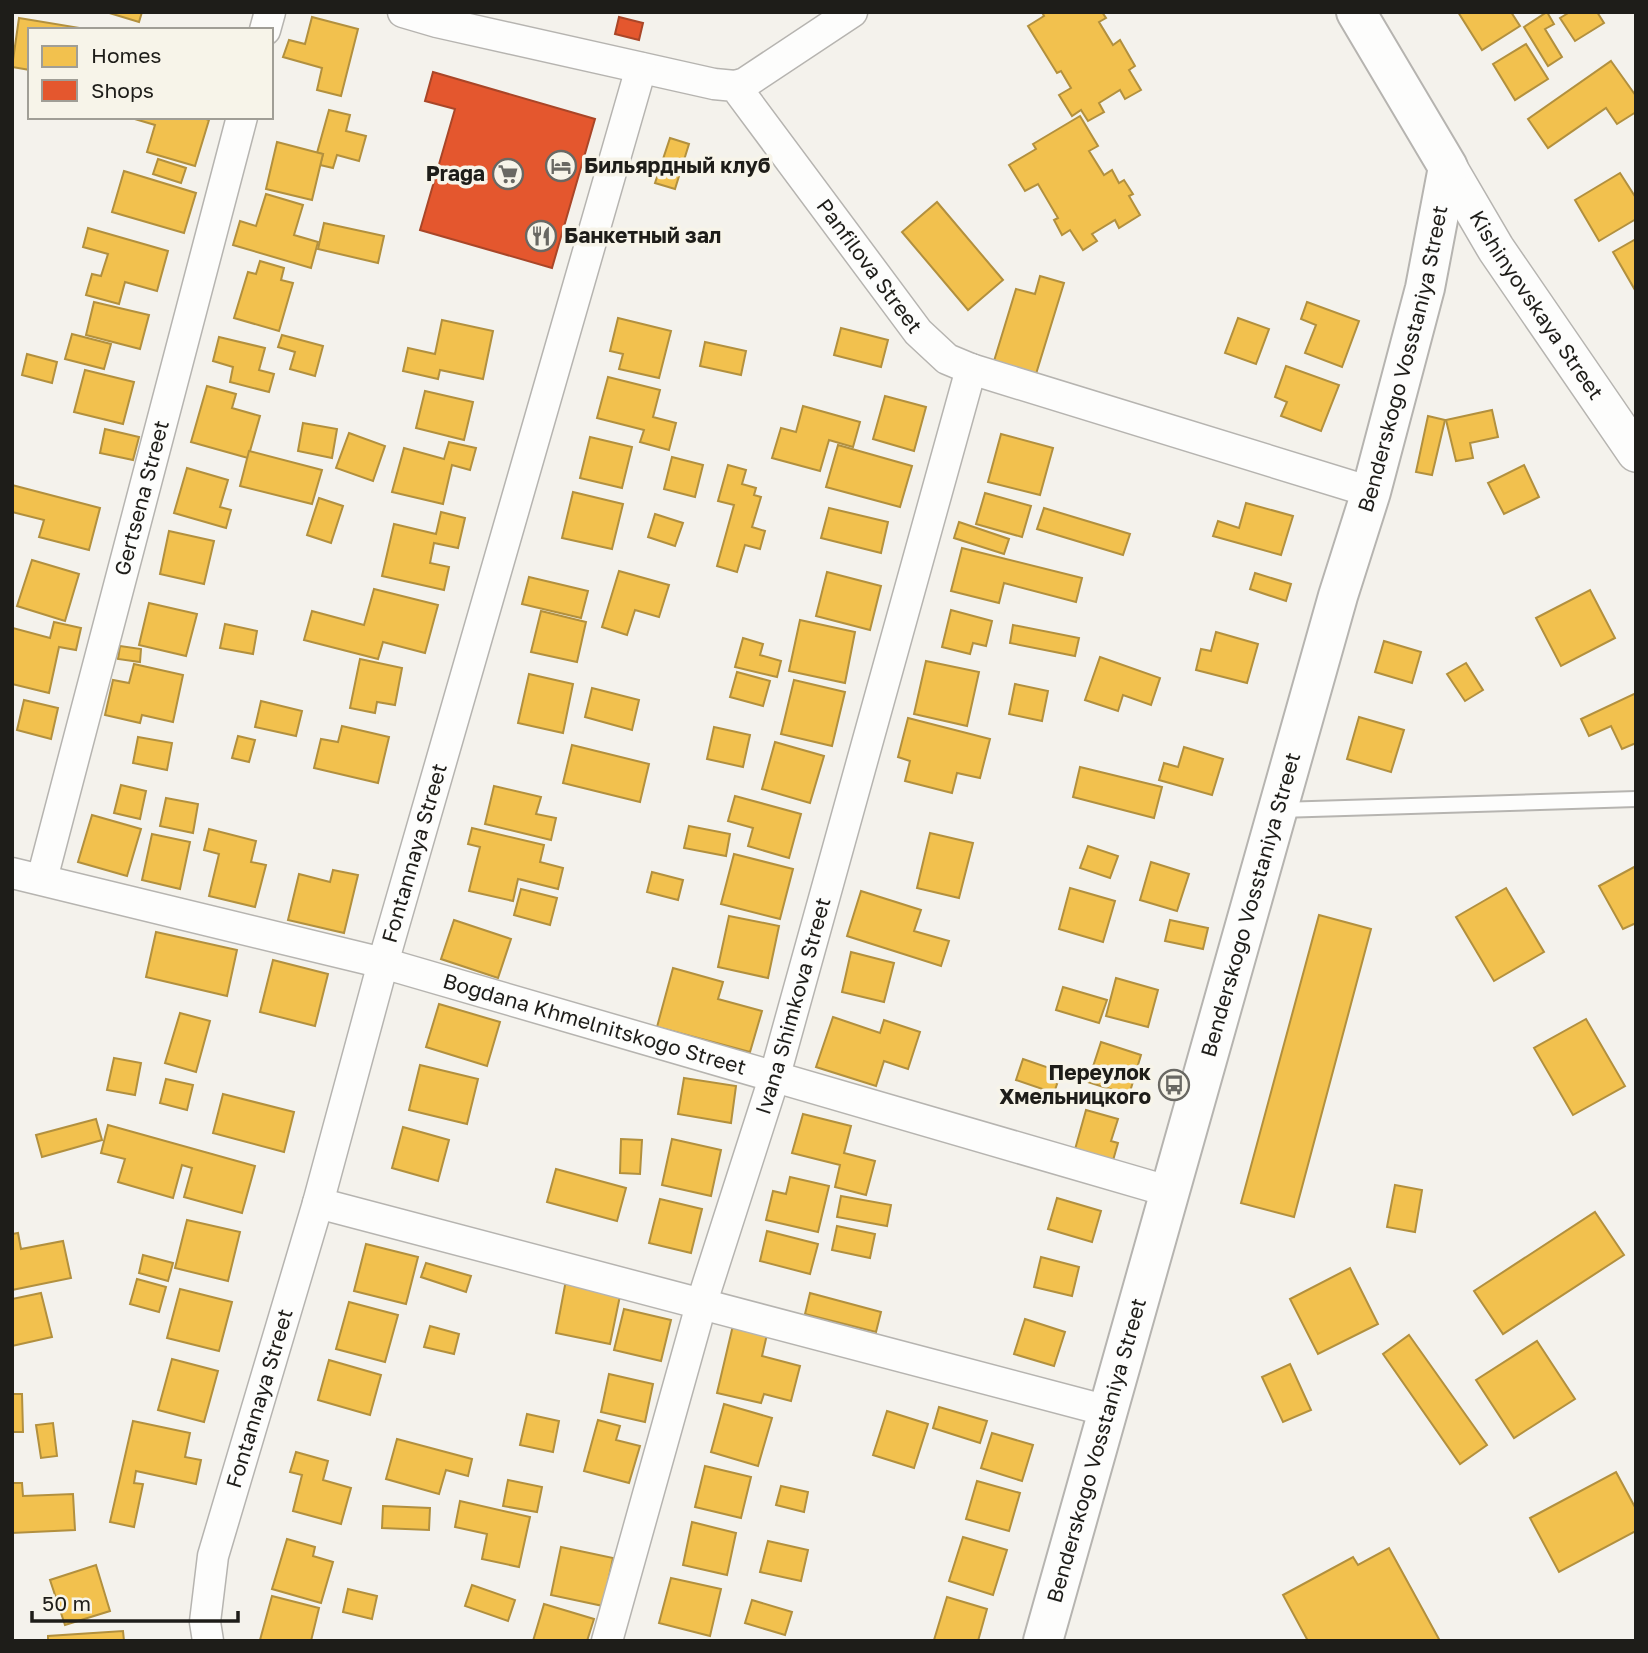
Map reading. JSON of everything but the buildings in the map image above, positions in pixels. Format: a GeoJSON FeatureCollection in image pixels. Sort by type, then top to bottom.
{"type":"FeatureCollection","features":[{"type":"Feature","properties":{"kind":"main road","name":"Kishinyovskaya Street"},"geometry":{"type":"LineString","coordinates":[[1356,12],[1448,167]]}},
{"type":"Feature","properties":{"kind":"main road","name":"Benderskogo Vosstaniya Street"},"geometry":{"type":"LineString","coordinates":[[1043,1641],[1338,596],[1371,492],[1425,288],[1448,167]]}},
{"type":"Feature","properties":{"kind":"street"},"geometry":{"type":"LineString","coordinates":[[403,12],[641,68],[735,86],[745,83],[809,23],[852,12]]}},
{"type":"Feature","properties":{"kind":"street","name":"Fontannaya Street"},"geometry":{"type":"LineString","coordinates":[[208,1641],[205,1622],[213,1556],[318,1203],[383,962],[641,68]]}},
{"type":"Feature","properties":{"kind":"street","name":"Panfilova Street"},"geometry":{"type":"LineString","coordinates":[[735,86],[918,332],[947,359],[971,369],[1371,492]]}},
{"type":"Feature","properties":{"kind":"street","name":"Gertsena Street"},"geometry":{"type":"LineString","coordinates":[[42,879],[241,119]]}},
{"type":"Feature","properties":{"kind":"street","name":"Kishinyovskaya Street"},"geometry":{"type":"LineString","coordinates":[[1448,167],[1496,249],[1636,453]]}},
{"type":"Feature","properties":{"kind":"street","name":"Ivana Shimkova Street"},"geometry":{"type":"LineString","coordinates":[[607,1641],[701,1305],[775,1075],[971,369]]}},
{"type":"Feature","properties":{"kind":"street","name":"Bogdana Khmelnitskogo Street"},"geometry":{"type":"LineString","coordinates":[[12,873],[383,962],[1171,1192]]}},
{"type":"Feature","properties":{"kind":"street"},"geometry":{"type":"LineString","coordinates":[[318,1203],[1108,1411]]}},
{"type":"Feature","properties":{"kind":"lane"},"geometry":{"type":"LineString","coordinates":[[1278,810],[1636,799]]}},
{"type":"Feature","properties":{"kind":"place","name":"Бильярдный клуб"},"geometry":{"type":"Point","coordinates":[561,166]}},
{"type":"Feature","properties":{"kind":"place","name":"Praga"},"geometry":{"type":"Point","coordinates":[508,174]}},
{"type":"Feature","properties":{"kind":"place","name":"Банкетный зал"},"geometry":{"type":"Point","coordinates":[541,236]}},
{"type":"Feature","properties":{"kind":"place","name":"Переулок Хмельницкого"},"geometry":{"type":"Point","coordinates":[1174,1085]}}]}
